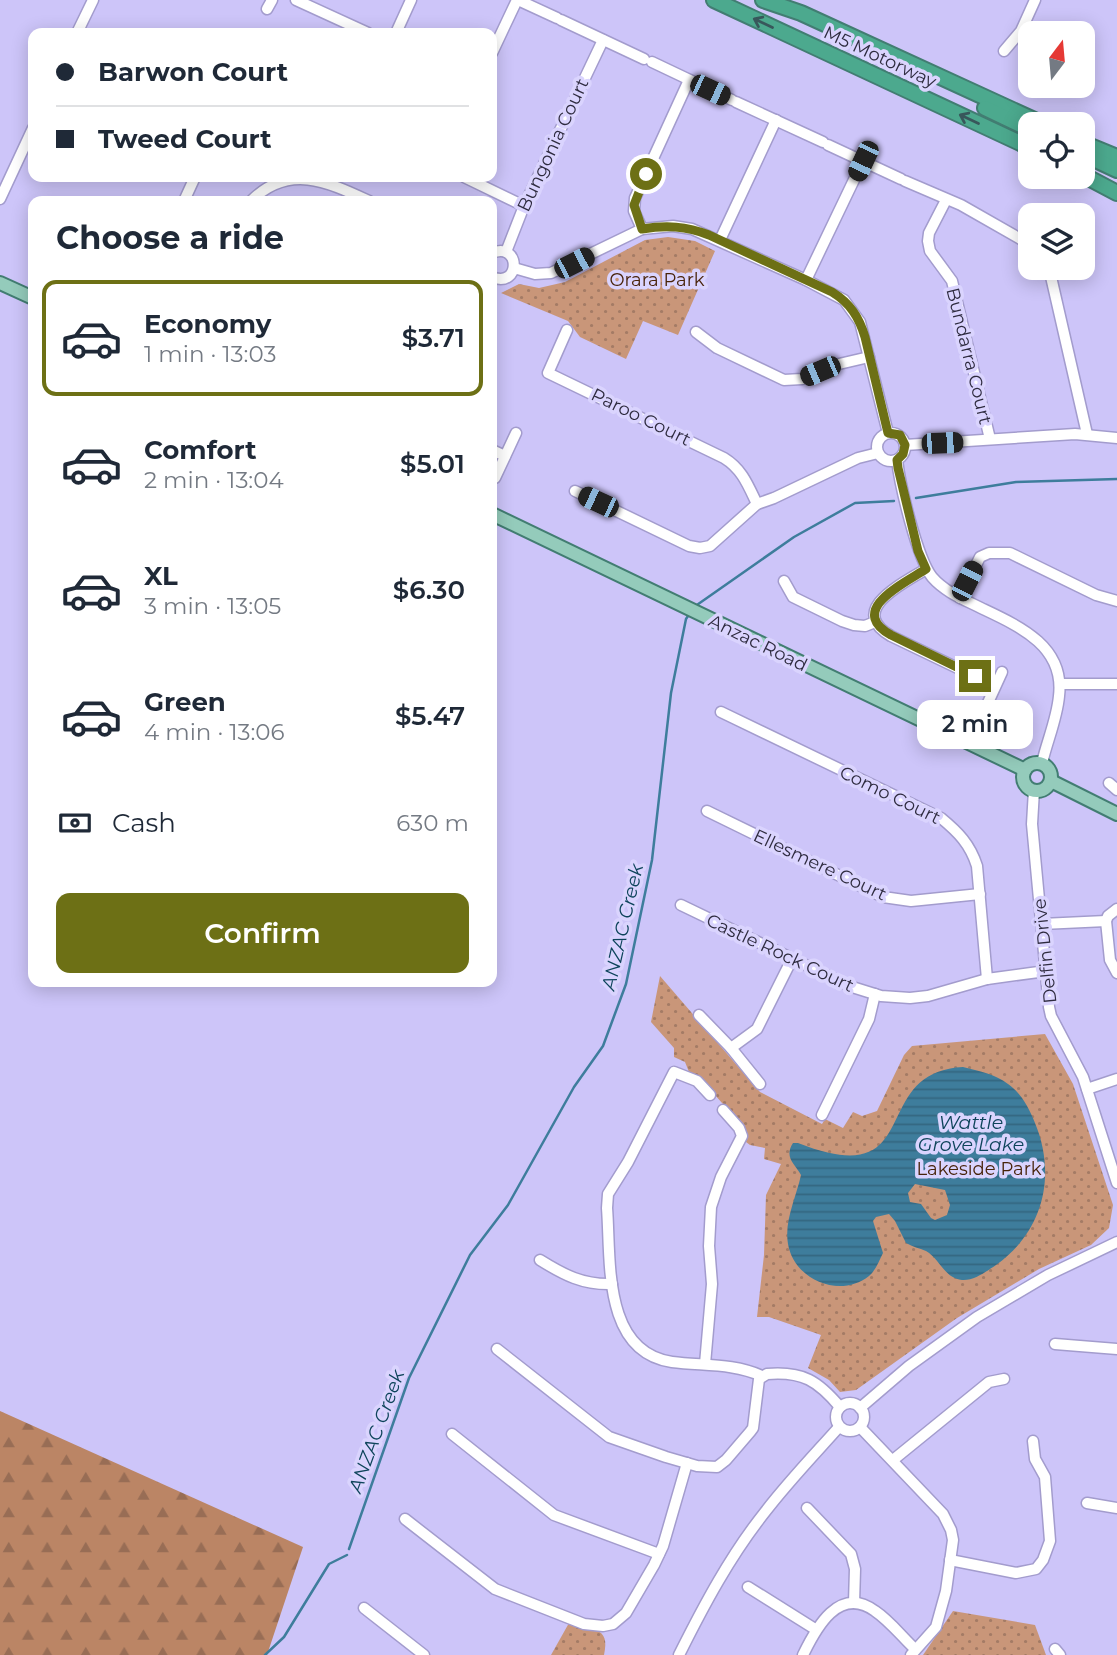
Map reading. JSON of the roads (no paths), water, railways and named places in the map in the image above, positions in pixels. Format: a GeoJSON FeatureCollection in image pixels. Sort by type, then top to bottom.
{"type":"FeatureCollection","features":[{"type":"Feature","properties":{"kind":"highway","name":"M5 Motorway"},"geometry":{"type":"LineString","coordinates":[[713,0],[1018,142]]}},
{"type":"Feature","properties":{"kind":"highway","name":"M5 Motorway"},"geometry":{"type":"LineString","coordinates":[[755,0],[1018,124]]}},
{"type":"Feature","properties":{"kind":"highway"},"geometry":{"type":"LineString","coordinates":[[763,0],[801,13],[1018,113]]}},
{"type":"Feature","properties":{"kind":"highway"},"geometry":{"type":"LineString","coordinates":[[1095,148],[1117,156]]}},
{"type":"Feature","properties":{"kind":"highway"},"geometry":{"type":"LineString","coordinates":[[1095,160],[1117,170]]}},
{"type":"Feature","properties":{"kind":"highway"},"geometry":{"type":"LineString","coordinates":[[1095,180],[1117,191]]}},
{"type":"Feature","properties":{"kind":"main road"},"geometry":{"type":"LineString","coordinates":[[0,283],[28,296]]}},
{"type":"Feature","properties":{"kind":"main road","name":"Anzac Road"},"geometry":{"type":"LineString","coordinates":[[497,516],[1025,770]]}},
{"type":"Feature","properties":{"kind":"main road"},"geometry":{"type":"LineString","coordinates":[[1042,763],[1050,770],[1051,782],[1043,789],[1034,790],[1024,782],[1025,770],[1031,764],[1042,763]]}},
{"type":"Feature","properties":{"kind":"main road"},"geometry":{"type":"LineString","coordinates":[[1051,782],[1117,814]]}},
{"type":"Feature","properties":{"kind":"street"},"geometry":{"type":"LineString","coordinates":[[80,28],[93,0]]}},
{"type":"Feature","properties":{"kind":"street"},"geometry":{"type":"LineString","coordinates":[[296,0],[357,28]]}},
{"type":"Feature","properties":{"kind":"street"},"geometry":{"type":"LineString","coordinates":[[398,28],[411,0]]}},
{"type":"Feature","properties":{"kind":"street"},"geometry":{"type":"LineString","coordinates":[[497,42],[517,0],[961,205],[1018,238]]}},
{"type":"Feature","properties":{"kind":"street"},"geometry":{"type":"LineString","coordinates":[[1004,51],[1021,30],[1035,0]]}},
{"type":"Feature","properties":{"kind":"street","name":"Bungonia Court"},"geometry":{"type":"LineString","coordinates":[[506,252],[524,206],[603,40]]}},
{"type":"Feature","properties":{"kind":"street"},"geometry":{"type":"LineString","coordinates":[[642,229],[634,211],[635,198],[689,80]]}},
{"type":"Feature","properties":{"kind":"street"},"geometry":{"type":"LineString","coordinates":[[720,240],[776,120]]}},
{"type":"Feature","properties":{"kind":"street"},"geometry":{"type":"LineString","coordinates":[[0,199],[28,139]]}},
{"type":"Feature","properties":{"kind":"street"},"geometry":{"type":"LineString","coordinates":[[806,279],[863,161]]}},
{"type":"Feature","properties":{"kind":"street"},"geometry":{"type":"LineString","coordinates":[[257,196],[268,187],[284,182]]}},
{"type":"Feature","properties":{"kind":"street"},"geometry":{"type":"LineString","coordinates":[[332,182],[359,196]]}},
{"type":"Feature","properties":{"kind":"street"},"geometry":{"type":"LineString","coordinates":[[474,182],[524,206]]}},
{"type":"Feature","properties":{"kind":"street","name":"Bundarra Court"},"geometry":{"type":"LineString","coordinates":[[946,200],[929,233],[928,241],[930,251],[952,281],[990,439]]}},
{"type":"Feature","properties":{"kind":"street"},"geometry":{"type":"LineString","coordinates":[[514,268],[527,273],[551,273],[642,229],[658,226],[684,227],[720,240],[806,279],[844,300],[853,310],[860,322],[888,433]]}},
{"type":"Feature","properties":{"kind":"street"},"geometry":{"type":"LineString","coordinates":[[497,252],[506,252],[512,258],[514,268],[506,278],[497,277]]}},
{"type":"Feature","properties":{"kind":"street"},"geometry":{"type":"LineString","coordinates":[[1052,280],[1087,434]]}},
{"type":"Feature","properties":{"kind":"street","name":"Paroo Court"},"geometry":{"type":"LineString","coordinates":[[567,330],[548,373],[734,464],[743,475],[757,504]]}},
{"type":"Feature","properties":{"kind":"street"},"geometry":{"type":"LineString","coordinates":[[695,332],[717,348],[784,380],[802,379],[839,363],[869,356]]}},
{"type":"Feature","properties":{"kind":"street"},"geometry":{"type":"LineString","coordinates":[[497,474],[516,433]]}},
{"type":"Feature","properties":{"kind":"street"},"geometry":{"type":"LineString","coordinates":[[888,433],[900,435],[905,445],[903,454],[897,460],[888,461],[878,453],[878,440],[888,433]]}},
{"type":"Feature","properties":{"kind":"street"},"geometry":{"type":"LineString","coordinates":[[905,445],[1087,434],[1117,438]]}},
{"type":"Feature","properties":{"kind":"street"},"geometry":{"type":"LineString","coordinates":[[497,452],[505,456]]}},
{"type":"Feature","properties":{"kind":"street"},"geometry":{"type":"LineString","coordinates":[[575,491],[689,546],[700,548],[710,546],[757,504],[858,458],[878,453]]}},
{"type":"Feature","properties":{"kind":"street"},"geometry":{"type":"LineString","coordinates":[[897,460],[918,551],[926,569],[937,582],[961,598],[1035,636],[1051,656],[1060,684],[1058,703],[1042,763]]}},
{"type":"Feature","properties":{"kind":"street"},"geometry":{"type":"LineString","coordinates":[[961,598],[980,557],[999,552],[1010,553],[1096,595],[1117,601]]}},
{"type":"Feature","properties":{"kind":"street"},"geometry":{"type":"LineString","coordinates":[[926,569],[885,595],[875,612],[875,622],[891,635],[995,685]]}},
{"type":"Feature","properties":{"kind":"street"},"geometry":{"type":"LineString","coordinates":[[784,581],[793,597],[842,621],[865,626],[875,622]]}},
{"type":"Feature","properties":{"kind":"street"},"geometry":{"type":"LineString","coordinates":[[986,707],[1002,672]]}},
{"type":"Feature","properties":{"kind":"street"},"geometry":{"type":"LineString","coordinates":[[1060,684],[1117,684]]}},
{"type":"Feature","properties":{"kind":"street","name":"Como Court"},"geometry":{"type":"LineString","coordinates":[[720,712],[940,818],[965,839],[977,866],[987,979]]}},
{"type":"Feature","properties":{"kind":"street","name":"Delfin Drive"},"geometry":{"type":"LineString","coordinates":[[1034,790],[1032,824],[1051,1016],[1087,1089],[1117,1183]]}},
{"type":"Feature","properties":{"kind":"street","name":"Ellesmere Court"},"geometry":{"type":"LineString","coordinates":[[707,811],[883,897],[911,901],[980,894]]}},
{"type":"Feature","properties":{"kind":"street","name":"Castle Rock Court"},"geometry":{"type":"LineString","coordinates":[[681,905],[849,986],[875,994],[910,998],[961,988],[987,979],[1046,971]]}},
{"type":"Feature","properties":{"kind":"street"},"geometry":{"type":"LineString","coordinates":[[1117,909],[1106,921],[1110,960],[1117,973]]}},
{"type":"Feature","properties":{"kind":"street"},"geometry":{"type":"LineString","coordinates":[[1042,924],[1106,921]]}},
{"type":"Feature","properties":{"kind":"street"},"geometry":{"type":"LineString","coordinates":[[731,1048],[757,1029],[792,959]]}},
{"type":"Feature","properties":{"kind":"street"},"geometry":{"type":"LineString","coordinates":[[822,1115],[869,1019],[875,994]]}},
{"type":"Feature","properties":{"kind":"street"},"geometry":{"type":"LineString","coordinates":[[699,1015],[731,1048],[760,1084]]}},
{"type":"Feature","properties":{"kind":"street"},"geometry":{"type":"LineString","coordinates":[[710,1095],[698,1081],[674,1072],[628,1162],[608,1194],[612,1284],[620,1320],[631,1339],[653,1356],[671,1362],[746,1369],[762,1376],[774,1373],[810,1378],[825,1388],[840,1407]]}},
{"type":"Feature","properties":{"kind":"street"},"geometry":{"type":"LineString","coordinates":[[1087,1089],[1117,1079]]}},
{"type":"Feature","properties":{"kind":"street"},"geometry":{"type":"LineString","coordinates":[[705,1364],[712,1284],[709,1246],[711,1207],[721,1177],[743,1136],[723,1110]]}},
{"type":"Feature","properties":{"kind":"street"},"geometry":{"type":"LineString","coordinates":[[860,1408],[931,1349],[977,1317],[1117,1237]]}},
{"type":"Feature","properties":{"kind":"street"},"geometry":{"type":"LineString","coordinates":[[540,1259],[555,1270],[590,1284],[612,1284]]}},
{"type":"Feature","properties":{"kind":"street"},"geometry":{"type":"LineString","coordinates":[[1055,1344],[1117,1349]]}},
{"type":"Feature","properties":{"kind":"street"},"geometry":{"type":"LineString","coordinates":[[497,1349],[609,1437],[687,1463],[717,1467],[733,1453],[753,1427],[759,1379],[762,1376]]}},
{"type":"Feature","properties":{"kind":"street"},"geometry":{"type":"LineString","coordinates":[[893,1460],[989,1382],[1004,1379]]}},
{"type":"Feature","properties":{"kind":"street"},"geometry":{"type":"LineString","coordinates":[[850,1403],[860,1408],[864,1415],[860,1427],[850,1431],[839,1427],[836,1419],[840,1407],[850,1403]]}},
{"type":"Feature","properties":{"kind":"street"},"geometry":{"type":"LineString","coordinates":[[678,1655],[708,1596],[734,1554],[764,1513],[839,1427]]}},
{"type":"Feature","properties":{"kind":"street"},"geometry":{"type":"LineString","coordinates":[[803,1655],[815,1629],[831,1612],[854,1603],[877,1612],[913,1652],[936,1627],[946,1591],[953,1541],[948,1521],[860,1427]]}},
{"type":"Feature","properties":{"kind":"street"},"geometry":{"type":"LineString","coordinates":[[452,1434],[554,1515],[659,1554]]}},
{"type":"Feature","properties":{"kind":"street"},"geometry":{"type":"LineString","coordinates":[[950,1560],[1016,1573],[1036,1569],[1043,1560],[1050,1541],[1045,1478],[1035,1459],[1033,1441]]}},
{"type":"Feature","properties":{"kind":"street"},"geometry":{"type":"LineString","coordinates":[[405,1519],[495,1589],[593,1627],[613,1624],[626,1613],[659,1554],[687,1463]]}},
{"type":"Feature","properties":{"kind":"street"},"geometry":{"type":"LineString","coordinates":[[1087,1503],[1117,1508]]}},
{"type":"Feature","properties":{"kind":"street"},"geometry":{"type":"LineString","coordinates":[[807,1507],[851,1554],[855,1569],[854,1603]]}},
{"type":"Feature","properties":{"kind":"street"},"geometry":{"type":"LineString","coordinates":[[748,1587],[815,1629]]}},
{"type":"Feature","properties":{"kind":"street"},"geometry":{"type":"LineString","coordinates":[[364,1608],[424,1655]]}},
{"type":"Feature","properties":{"kind":"water","name":"Wattle Grove Lake"},"geometry":{"type":"Polygon","coordinates":[[[963,1067],[987,1073],[1003,1081],[1021,1096],[1035,1123],[1045,1163],[1045,1183],[1035,1220],[1012,1252],[984,1273],[967,1280],[951,1276],[926,1251],[906,1243],[889,1214],[876,1217],[873,1221],[883,1253],[869,1276],[845,1286],[820,1282],[809,1276],[792,1257],[788,1244],[789,1218],[801,1175],[789,1152],[793,1143],[838,1155],[865,1153],[882,1143],[915,1088],[933,1074],[963,1067]],[[915,1184],[908,1193],[910,1202],[921,1204],[935,1220],[947,1215],[950,1205],[945,1190],[915,1184]]]}},
{"type":"Feature","properties":{"kind":"waterway","name":"ANZAC Creek"},"geometry":{"type":"LineString","coordinates":[[916,498],[1016,482],[1117,479]]}},
{"type":"Feature","properties":{"kind":"waterway","name":"ANZAC Creek"},"geometry":{"type":"LineString","coordinates":[[694,607],[794,537],[855,503],[894,501]]}},
{"type":"Feature","properties":{"kind":"waterway","name":"ANZAC Creek"},"geometry":{"type":"LineString","coordinates":[[349,1549],[409,1378],[470,1255],[508,1205],[574,1087],[603,1046],[626,984],[652,860],[671,693],[686,619],[690,613]]}},
{"type":"Feature","properties":{"kind":"waterway","name":"ANZAC Creek"},"geometry":{"type":"LineString","coordinates":[[265,1655],[284,1637],[329,1564],[347,1555]]}},
{"type":"Feature","properties":{"kind":"park label","name":"Orara Park"},"geometry":{"type":"Point","coordinates":[657,280]}},
{"type":"Feature","properties":{"kind":"park label","name":"Lakeside Park"},"geometry":{"type":"Point","coordinates":[979,1169]}}]}
